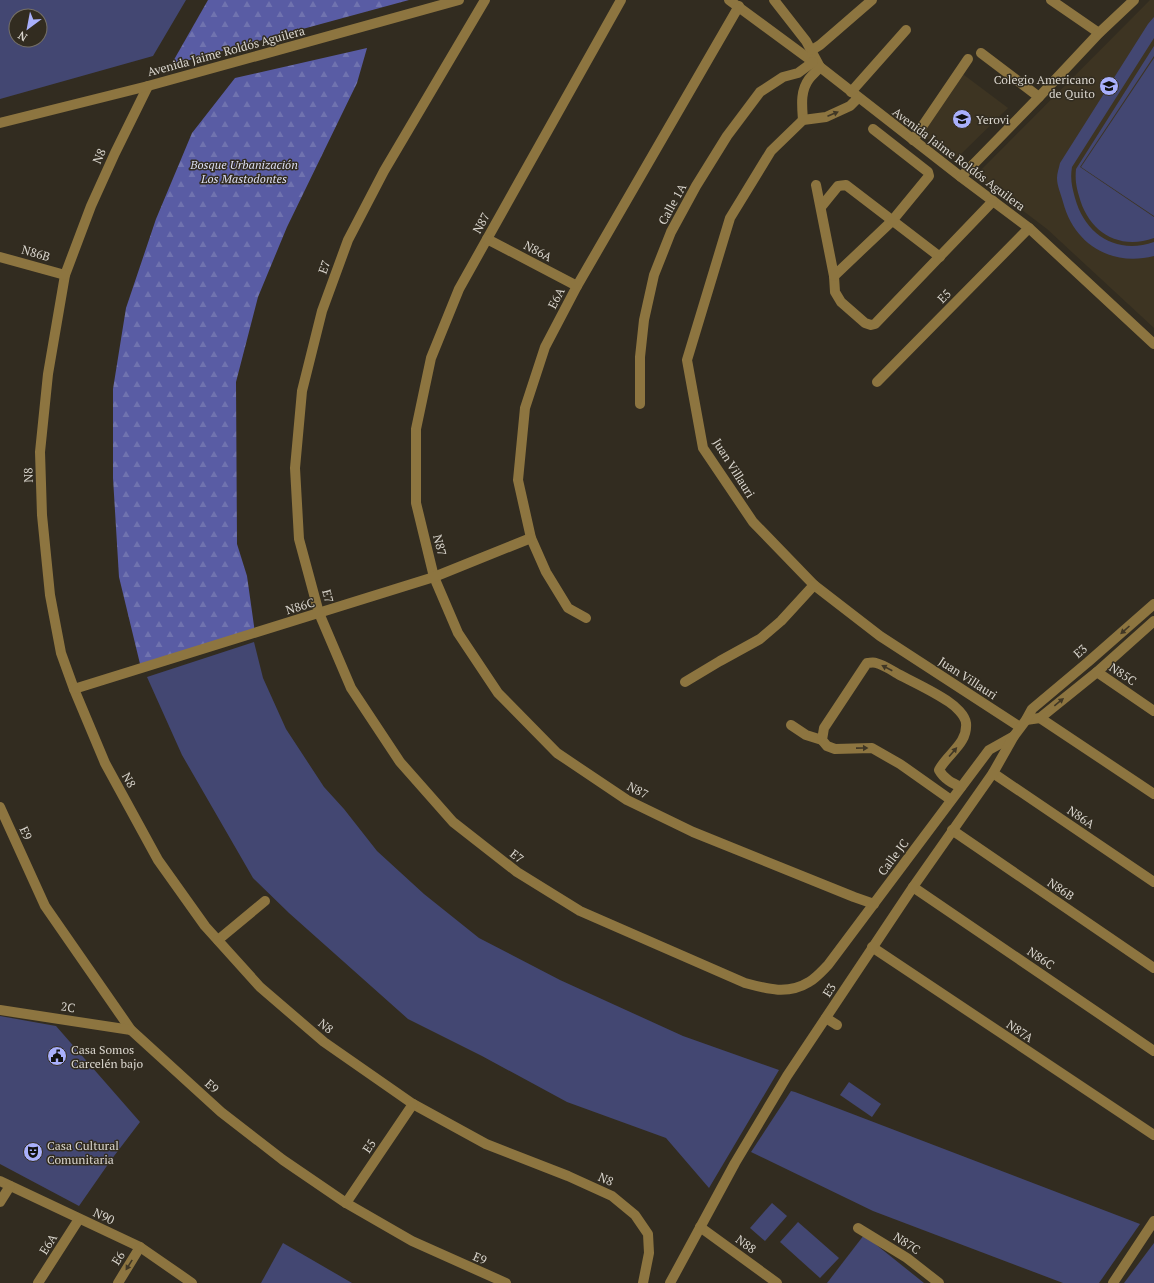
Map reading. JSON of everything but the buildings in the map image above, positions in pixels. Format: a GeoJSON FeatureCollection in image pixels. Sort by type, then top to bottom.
{"type":"FeatureCollection","features":[{"type":"Feature","properties":{"kind":"street","name":"Avenida Jaime Roldós Aguilera"},"geometry":{"type":"LineString","coordinates":[[0,122],[148,86],[459,0]]}},
{"type":"Feature","properties":{"kind":"street","name":"E7"},"geometry":{"type":"LineString","coordinates":[[484,0],[384,171],[348,240],[322,310],[302,391],[295,468],[299,539],[319,613],[351,688],[400,762],[453,822],[517,872],[580,911],[745,983],[770,990],[790,990]]}},
{"type":"Feature","properties":{"kind":"street","name":"N87"},"geometry":{"type":"LineString","coordinates":[[622,0],[459,289],[431,358],[416,429],[416,503],[434,577],[458,633],[498,693],[557,753],[627,800],[686,828],[874,904]]}},
{"type":"Feature","properties":{"kind":"street","name":"Avenida Jaime Roldós Aguilera"},"geometry":{"type":"LineString","coordinates":[[729,0],[737,3],[960,177],[1029,228],[1154,344]]}},
{"type":"Feature","properties":{"kind":"street"},"geometry":{"type":"LineString","coordinates":[[774,0],[812,50],[817,65],[804,90],[802,101],[803,120],[826,117],[850,106],[855,95],[906,30]]}},
{"type":"Feature","properties":{"kind":"street"},"geometry":{"type":"LineString","coordinates":[[812,50],[820,45],[872,0]]}},
{"type":"Feature","properties":{"kind":"street"},"geometry":{"type":"LineString","coordinates":[[1051,0],[1099,33]]}},
{"type":"Feature","properties":{"kind":"street"},"geometry":{"type":"LineString","coordinates":[[960,177],[1039,98],[1099,33],[1134,0]]}},
{"type":"Feature","properties":{"kind":"street","name":"E6A"},"geometry":{"type":"LineString","coordinates":[[586,618],[568,608],[546,572],[530,538],[518,480],[525,408],[545,347],[577,286],[737,3]]}},
{"type":"Feature","properties":{"kind":"street"},"geometry":{"type":"LineString","coordinates":[[981,53],[1039,98]]}},
{"type":"Feature","properties":{"kind":"street"},"geometry":{"type":"LineString","coordinates":[[913,140],[968,59]]}},
{"type":"Feature","properties":{"kind":"street","name":"Calle 1A"},"geometry":{"type":"LineString","coordinates":[[640,404],[640,356],[644,320],[654,275],[671,232],[696,186],[727,136],[760,92],[783,78],[817,65]]}},
{"type":"Feature","properties":{"kind":"street","name":"N8"},"geometry":{"type":"LineString","coordinates":[[148,86],[114,153],[64,275],[48,374],[40,452],[42,514],[50,595],[61,653],[105,764],[158,860],[205,926],[260,987],[324,1042],[413,1104],[486,1144],[568,1176],[612,1196],[634,1214],[648,1234],[649,1253],[643,1283]]}},
{"type":"Feature","properties":{"kind":"street","name":"Juan Villauri"},"geometry":{"type":"LineString","coordinates":[[803,120],[771,151],[730,218],[686,360],[703,448],[753,522],[814,585],[880,636],[1020,728]]}},
{"type":"Feature","properties":{"kind":"street"},"geometry":{"type":"LineString","coordinates":[[834,276],[892,221],[928,178],[928,172],[873,129]]}},
{"type":"Feature","properties":{"kind":"street"},"geometry":{"type":"LineString","coordinates":[[816,185],[834,276],[835,292],[838,298],[865,323],[871,326],[875,324],[993,201]]}},
{"type":"Feature","properties":{"kind":"street"},"geometry":{"type":"LineString","coordinates":[[821,207],[838,186],[846,185],[940,257]]}},
{"type":"Feature","properties":{"kind":"street","name":"E5"},"geometry":{"type":"LineString","coordinates":[[877,382],[1029,228]]}},
{"type":"Feature","properties":{"kind":"street","name":"N86A"},"geometry":{"type":"LineString","coordinates":[[487,239],[577,286]]}},
{"type":"Feature","properties":{"kind":"street","name":"N86B"},"geometry":{"type":"LineString","coordinates":[[0,257],[64,275]]}},
{"type":"Feature","properties":{"kind":"street","name":"N86C"},"geometry":{"type":"LineString","coordinates":[[74,689],[434,577],[530,538]]}},
{"type":"Feature","properties":{"kind":"street"},"geometry":{"type":"LineString","coordinates":[[684,682],[760,639],[780,621],[814,585]]}},
{"type":"Feature","properties":{"kind":"street","name":"E3"},"geometry":{"type":"LineString","coordinates":[[670,1283],[735,1163],[787,1076],[872,947],[993,773],[1032,709],[1154,604]]}},
{"type":"Feature","properties":{"kind":"street"},"geometry":{"type":"LineString","coordinates":[[1020,728],[1040,718],[1153,624]]}},
{"type":"Feature","properties":{"kind":"street"},"geometry":{"type":"LineString","coordinates":[[822,740],[824,728],[861,671],[867,663],[875,662],[949,702],[961,713],[966,721],[963,738],[939,770],[942,776],[961,787]]}},
{"type":"Feature","properties":{"kind":"street","name":"N85C"},"geometry":{"type":"LineString","coordinates":[[1097,672],[1154,711]]}},
{"type":"Feature","properties":{"kind":"street"},"geometry":{"type":"LineString","coordinates":[[1040,718],[1154,794]]}},
{"type":"Feature","properties":{"kind":"street"},"geometry":{"type":"LineString","coordinates":[[791,725],[806,735],[822,740],[827,746],[835,749],[872,748],[900,764],[951,800]]}},
{"type":"Feature","properties":{"kind":"street","name":"Calle JC"},"geometry":{"type":"LineString","coordinates":[[790,990],[810,982],[828,965],[989,750],[1020,728]]}},
{"type":"Feature","properties":{"kind":"street","name":"N86A"},"geometry":{"type":"LineString","coordinates":[[993,773],[1154,882]]}},
{"type":"Feature","properties":{"kind":"street","name":"E9"},"geometry":{"type":"LineString","coordinates":[[0,807],[45,906],[131,1030],[221,1112],[283,1160],[346,1203],[412,1241],[506,1283]]}},
{"type":"Feature","properties":{"kind":"street","name":"N86B"},"geometry":{"type":"LineString","coordinates":[[952,830],[1154,968]]}},
{"type":"Feature","properties":{"kind":"street","name":"N86C"},"geometry":{"type":"LineString","coordinates":[[913,887],[1154,1051]]}},
{"type":"Feature","properties":{"kind":"street"},"geometry":{"type":"LineString","coordinates":[[218,940],[265,901]]}},
{"type":"Feature","properties":{"kind":"street","name":"N87A"},"geometry":{"type":"LineString","coordinates":[[872,947],[1154,1135]]}},
{"type":"Feature","properties":{"kind":"street","name":"2C"},"geometry":{"type":"LineString","coordinates":[[0,1010],[131,1030]]}},
{"type":"Feature","properties":{"kind":"street"},"geometry":{"type":"LineString","coordinates":[[826,1018],[837,1025]]}},
{"type":"Feature","properties":{"kind":"street","name":"E5"},"geometry":{"type":"LineString","coordinates":[[346,1203],[413,1104]]}},
{"type":"Feature","properties":{"kind":"street","name":"N90"},"geometry":{"type":"LineString","coordinates":[[0,1181],[140,1247],[192,1283]]}},
{"type":"Feature","properties":{"kind":"street"},"geometry":{"type":"LineString","coordinates":[[0,1202],[10,1186]]}},
{"type":"Feature","properties":{"kind":"street","name":"E6A"},"geometry":{"type":"LineString","coordinates":[[38,1283],[79,1219]]}},
{"type":"Feature","properties":{"kind":"street"},"geometry":{"type":"LineString","coordinates":[[1113,1283],[1154,1221]]}},
{"type":"Feature","properties":{"kind":"street","name":"N88"},"geometry":{"type":"LineString","coordinates":[[700,1227],[777,1283]]}},
{"type":"Feature","properties":{"kind":"street","name":"N87C"},"geometry":{"type":"LineString","coordinates":[[858,1228],[908,1258],[939,1283]]}},
{"type":"Feature","properties":{"kind":"street","name":"E6"},"geometry":{"type":"LineString","coordinates":[[118,1283],[140,1247]]}},
{"type":"Feature","properties":{"kind":"shaded area"},"geometry":{"type":"Polygon","coordinates":[[[0,0],[186,0],[153,56],[0,99],[0,0]]]}},
{"type":"Feature","properties":{"kind":"shaded area","name":"Colegio Americano de Quito"},"geometry":{"type":"Polygon","coordinates":[[[1150,0],[1154,0],[1154,328],[1047,229],[981,179],[979,172],[1150,0]]]}},
{"type":"Feature","properties":{"kind":"shaded area"},"geometry":{"type":"Polygon","coordinates":[[[1154,17],[1154,38],[1072,167],[1071,171],[1072,187],[1080,211],[1086,222],[1095,232],[1104,239],[1115,244],[1127,246],[1154,242],[1154,256],[1138,259],[1123,258],[1109,255],[1096,249],[1076,230],[1068,217],[1057,176],[1060,163],[1148,24],[1154,17]]]}},
{"type":"Feature","properties":{"kind":"shaded area"},"geometry":{"type":"Polygon","coordinates":[[[1154,46],[1154,56],[1080,167],[1154,217],[1154,238],[1128,242],[1117,240],[1106,235],[1089,219],[1083,208],[1076,186],[1076,169],[1154,46]]]}},
{"type":"Feature","properties":{"kind":"shaded area"},"geometry":{"type":"Polygon","coordinates":[[[1154,58],[1154,216],[1081,167],[1154,58]]]}},
{"type":"Feature","properties":{"kind":"shaded area","name":"Yerovi"},"geometry":{"type":"Polygon","coordinates":[[[960,72],[1008,108],[959,156],[954,159],[919,132],[960,72]]]}},
{"type":"Feature","properties":{"kind":"shaded area"},"geometry":{"type":"Polygon","coordinates":[[[254,642],[263,678],[286,729],[324,787],[344,809],[377,851],[424,894],[479,938],[560,980],[683,1036],[779,1070],[709,1188],[666,1138],[567,1102],[482,1056],[408,1019],[289,913],[253,878],[182,755],[147,677],[254,642]]]}},
{"type":"Feature","properties":{"kind":"shaded area"},"geometry":{"type":"Polygon","coordinates":[[[0,1016],[56,1026],[140,1122],[79,1206],[0,1164],[0,1016]]]}},
{"type":"Feature","properties":{"kind":"shaded area"},"geometry":{"type":"Polygon","coordinates":[[[849,1082],[881,1104],[872,1117],[840,1095],[849,1082]]]}},
{"type":"Feature","properties":{"kind":"shaded area"},"geometry":{"type":"Polygon","coordinates":[[[791,1091],[1140,1224],[1099,1283],[1063,1283],[873,1211],[751,1152],[791,1091]]]}},
{"type":"Feature","properties":{"kind":"shaded area"},"geometry":{"type":"Polygon","coordinates":[[[772,1203],[787,1216],[765,1241],[750,1228],[772,1203]]]}},
{"type":"Feature","properties":{"kind":"shaded area"},"geometry":{"type":"Polygon","coordinates":[[[798,1222],[839,1258],[820,1278],[780,1242],[798,1222]]]}},
{"type":"Feature","properties":{"kind":"shaded area"},"geometry":{"type":"Polygon","coordinates":[[[864,1235],[924,1283],[827,1283],[864,1235]]]}},
{"type":"Feature","properties":{"kind":"shaded area"},"geometry":{"type":"Polygon","coordinates":[[[283,1243],[352,1283],[261,1283],[283,1243]]]}},
{"type":"Feature","properties":{"kind":"shaded area"},"geometry":{"type":"Polygon","coordinates":[[[1154,1243],[1154,1283],[1124,1283],[1154,1243]]]}},
{"type":"Feature","properties":{"kind":"green space"},"geometry":{"type":"Polygon","coordinates":[[[208,0],[409,0],[171,65],[208,0]]]}},
{"type":"Feature","properties":{"kind":"green space","name":"Bosque Urbanización Los Mastodontes"},"geometry":{"type":"Polygon","coordinates":[[[367,48],[357,83],[287,227],[258,297],[236,382],[237,544],[247,576],[255,633],[141,668],[119,577],[113,478],[113,389],[126,308],[156,219],[192,133],[235,78],[367,48]]]}},
{"type":"Feature","properties":{"kind":"place","name":"Colegio Americano de Quito"},"geometry":{"type":"Point","coordinates":[1109,86]}},
{"type":"Feature","properties":{"kind":"place","name":"Yerovi"},"geometry":{"type":"Point","coordinates":[962,119]}},
{"type":"Feature","properties":{"kind":"place","name":"Casa Somos Carcelén bajo"},"geometry":{"type":"Point","coordinates":[57,1056]}},
{"type":"Feature","properties":{"kind":"place","name":"Casa Cultural Comunitaria"},"geometry":{"type":"Point","coordinates":[33,1152]}}]}
